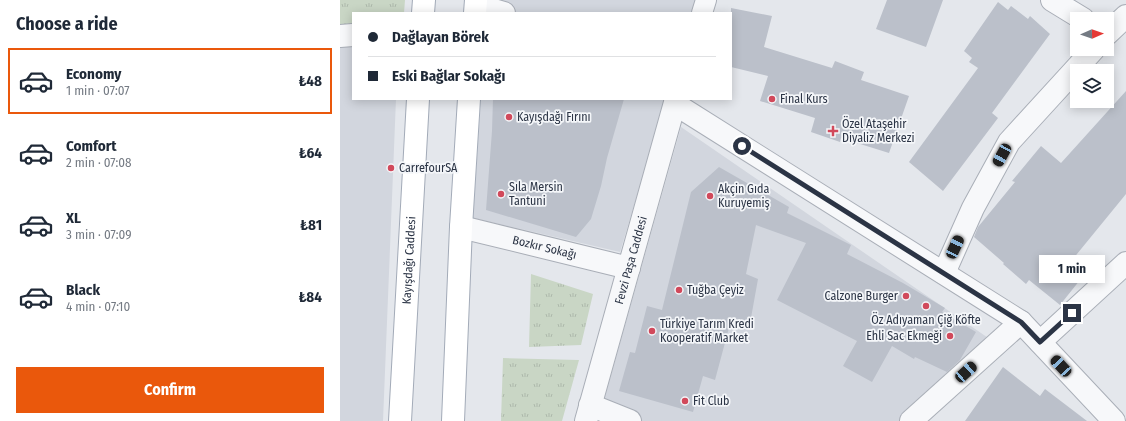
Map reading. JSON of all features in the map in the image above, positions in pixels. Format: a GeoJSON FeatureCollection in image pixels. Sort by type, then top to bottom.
{"type":"FeatureCollection","features":[{"type":"Feature","properties":{"kind":"main road"},"geometry":{"type":"LineString","coordinates":[[423,12],[424,0]]}},
{"type":"Feature","properties":{"kind":"main road","name":"Kayışdağı Caddesi"},"geometry":{"type":"LineString","coordinates":[[400,421],[418,100]]}},
{"type":"Feature","properties":{"kind":"main road"},"geometry":{"type":"LineString","coordinates":[[453,421],[461,227],[469,100]]}},
{"type":"Feature","properties":{"kind":"street"},"geometry":{"type":"LineString","coordinates":[[702,12],[706,0]]}},
{"type":"Feature","properties":{"kind":"street"},"geometry":{"type":"LineString","coordinates":[[1052,0],[1072,12]]}},
{"type":"Feature","properties":{"kind":"street"},"geometry":{"type":"LineString","coordinates":[[476,6],[500,12]]}},
{"type":"Feature","properties":{"kind":"street"},"geometry":{"type":"LineString","coordinates":[[1114,27],[1126,16]]}},
{"type":"Feature","properties":{"kind":"street"},"geometry":{"type":"LineString","coordinates":[[340,36],[352,35]]}},
{"type":"Feature","properties":{"kind":"street"},"geometry":{"type":"LineString","coordinates":[[944,273],[973,208],[1009,142],[1088,56]]}},
{"type":"Feature","properties":{"kind":"street"},"geometry":{"type":"LineString","coordinates":[[676,101],[1021,322],[1106,418]]}},
{"type":"Feature","properties":{"kind":"street","name":"Fevzi Paşa Caddesi"},"geometry":{"type":"LineString","coordinates":[[588,413],[676,101]]}},
{"type":"Feature","properties":{"kind":"street","name":"Bozkır Sokağı"},"geometry":{"type":"LineString","coordinates":[[461,227],[629,268]]}},
{"type":"Feature","properties":{"kind":"street"},"geometry":{"type":"LineString","coordinates":[[1040,342],[1126,263]]}},
{"type":"Feature","properties":{"kind":"street"},"geometry":{"type":"LineString","coordinates":[[911,421],[1021,322]]}},
{"type":"Feature","properties":{"kind":"street"},"geometry":{"type":"LineString","coordinates":[[588,413],[630,421]]}},
{"type":"Feature","properties":{"kind":"shaded area"},"geometry":{"type":"Polygon","coordinates":[[[488,0],[700,0],[696,12],[487,12],[488,0]]]}},
{"type":"Feature","properties":{"kind":"shaded area"},"geometry":{"type":"Polygon","coordinates":[[[352,43],[352,100],[396,100],[383,421],[340,421],[340,45],[352,43]]]}},
{"type":"Feature","properties":{"kind":"shaded area"},"geometry":{"type":"Polygon","coordinates":[[[481,100],[666,100],[620,252],[473,218],[481,100]]]}},
{"type":"Feature","properties":{"kind":"shaded area"},"geometry":{"type":"Polygon","coordinates":[[[681,127],[997,344],[906,421],[598,421],[681,127]]]}},
{"type":"Feature","properties":{"kind":"green space"},"geometry":{"type":"Polygon","coordinates":[[[340,0],[405,0],[404,12],[352,12],[352,33],[340,35],[340,0]]]}},
{"type":"Feature","properties":{"kind":"green space"},"geometry":{"type":"Polygon","coordinates":[[[531,274],[593,294],[581,345],[529,347],[531,274]]]}},
{"type":"Feature","properties":{"kind":"green space"},"geometry":{"type":"Polygon","coordinates":[[[503,358],[579,360],[562,421],[501,421],[503,358]]]}},
{"type":"Feature","properties":{"kind":"building"},"geometry":{"type":"Polygon","coordinates":[[[887,0],[943,0],[926,47],[876,29],[887,0]]]}},
{"type":"Feature","properties":{"kind":"building"},"geometry":{"type":"Polygon","coordinates":[[[998,2],[1008,10],[1011,6],[1028,19],[1030,16],[1050,34],[992,113],[998,118],[943,191],[909,162],[978,68],[969,62],[972,58],[964,51],[998,2]]]}},
{"type":"Feature","properties":{"kind":"building"},"geometry":{"type":"Polygon","coordinates":[[[731,8],[772,16],[764,47],[832,68],[835,61],[864,72],[861,80],[909,96],[889,153],[841,138],[840,142],[811,132],[815,118],[760,101],[768,76],[732,67],[731,8]]]}},
{"type":"Feature","properties":{"kind":"building"},"geometry":{"type":"Polygon","coordinates":[[[1126,91],[1126,194],[1068,265],[1073,270],[1071,273],[1080,280],[1060,305],[1029,280],[1026,284],[974,237],[978,227],[1015,182],[1012,181],[1041,146],[1061,163],[1111,108],[1114,108],[1114,104],[1126,91]]]}},
{"type":"Feature","properties":{"kind":"building"},"geometry":{"type":"Polygon","coordinates":[[[493,100],[624,100],[591,219],[576,237],[486,210],[493,100]]]}},
{"type":"Feature","properties":{"kind":"building"},"geometry":{"type":"Polygon","coordinates":[[[719,167],[789,207],[787,213],[851,245],[847,254],[903,283],[945,308],[942,312],[976,332],[960,360],[947,372],[915,357],[914,359],[892,346],[872,382],[843,366],[857,341],[777,300],[806,243],[756,225],[746,274],[758,279],[749,329],[730,324],[715,380],[703,376],[693,412],[619,391],[630,352],[635,353],[647,306],[662,310],[691,192],[719,167]]]}},
{"type":"Feature","properties":{"kind":"building"},"geometry":{"type":"Polygon","coordinates":[[[1003,367],[1040,396],[1045,389],[1087,421],[965,421],[1003,367]]]}},
{"type":"Feature","properties":{"kind":"place","name":"Final Kurs"},"geometry":{"type":"Point","coordinates":[772,99]}},
{"type":"Feature","properties":{"kind":"place","name":"Kayışdağı Fırını"},"geometry":{"type":"Point","coordinates":[509,117]}},
{"type":"Feature","properties":{"kind":"place","name":"Özel Ataşehir Diyaliz Merkezi"},"geometry":{"type":"Point","coordinates":[833,131]}},
{"type":"Feature","properties":{"kind":"place","name":"CarrefourSA"},"geometry":{"type":"Point","coordinates":[391,168]}},
{"type":"Feature","properties":{"kind":"place","name":"Sıla Mersin Tantuni"},"geometry":{"type":"Point","coordinates":[501,194]}},
{"type":"Feature","properties":{"kind":"place","name":"Akçin Gıda Kuruyemiş"},"geometry":{"type":"Point","coordinates":[710,196]}},
{"type":"Feature","properties":{"kind":"place","name":"Tuğba Çeyiz"},"geometry":{"type":"Point","coordinates":[679,290]}},
{"type":"Feature","properties":{"kind":"place","name":"Calzone Burger"},"geometry":{"type":"Point","coordinates":[906,296]}},
{"type":"Feature","properties":{"kind":"place","name":"Öz Adıyaman Çiğ Köfte"},"geometry":{"type":"Point","coordinates":[926,306]}},
{"type":"Feature","properties":{"kind":"place","name":"Türkiye Tarım Kredi Kooperatif Market"},"geometry":{"type":"Point","coordinates":[652,331]}},
{"type":"Feature","properties":{"kind":"place","name":"Ehli Sac Ekmeği"},"geometry":{"type":"Point","coordinates":[950,336]}},
{"type":"Feature","properties":{"kind":"place","name":"Fit Club"},"geometry":{"type":"Point","coordinates":[685,401]}},
{"type":"Feature","properties":{"kind":"route"},"geometry":{"type":"LineString","coordinates":[[742,146],[1021,322],[1040,342],[1072,313]]}}]}
